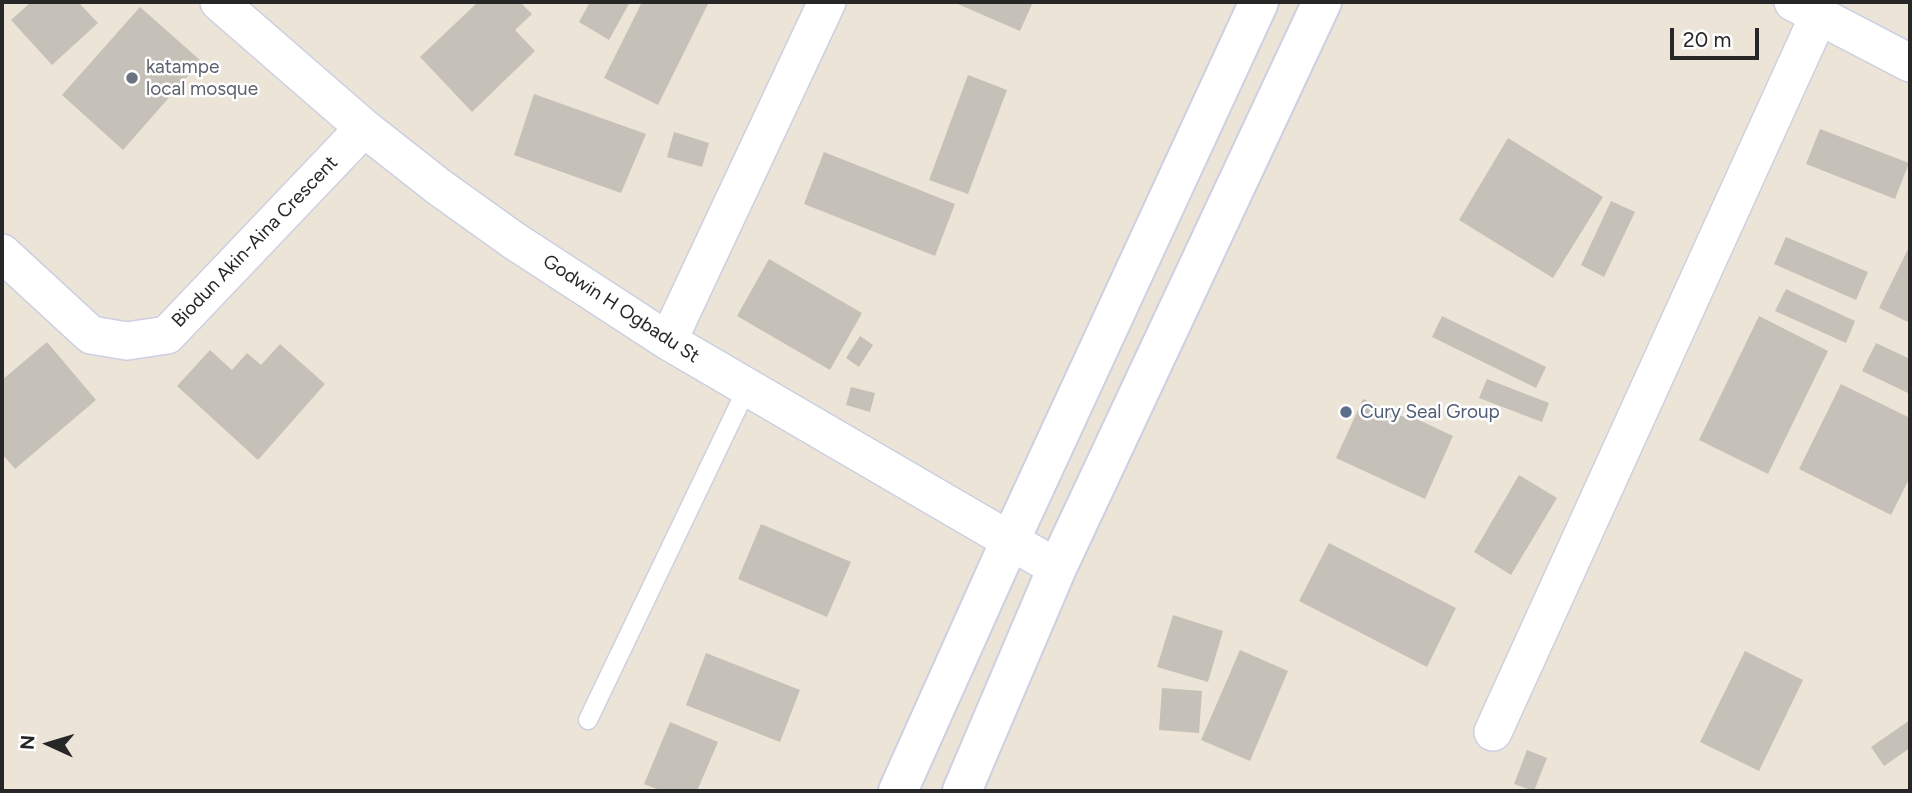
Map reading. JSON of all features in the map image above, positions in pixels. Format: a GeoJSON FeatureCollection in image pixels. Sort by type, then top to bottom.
{"type":"FeatureCollection","features":[{"type":"Feature","properties":{"kind":"main road"},"geometry":{"type":"LineString","coordinates":[[898,791],[1010,541],[1259,2]]}},
{"type":"Feature","properties":{"kind":"main road"},"geometry":{"type":"LineString","coordinates":[[962,791],[1057,568],[1322,2]]}},
{"type":"Feature","properties":{"kind":"street","name":"Godwin H Ogbadu St"},"geometry":{"type":"LineString","coordinates":[[219,2],[364,128],[513,240],[668,341],[1057,568]]}},
{"type":"Feature","properties":{"kind":"street"},"geometry":{"type":"LineString","coordinates":[[668,341],[827,2]]}},
{"type":"Feature","properties":{"kind":"street"},"geometry":{"type":"LineString","coordinates":[[1493,732],[1806,8],[1910,63]]}},
{"type":"Feature","properties":{"kind":"street","name":"Biodun Akin-Aina Crescent"},"geometry":{"type":"LineString","coordinates":[[2,253],[91,335],[127,341],[167,335],[364,128]]}},
{"type":"Feature","properties":{"kind":"lane"},"geometry":{"type":"LineString","coordinates":[[588,720],[747,388]]}},
{"type":"Feature","properties":{"kind":"building"},"geometry":{"type":"Polygon","coordinates":[[[31,2],[78,2],[98,23],[52,65],[11,20],[31,2]]]}},
{"type":"Feature","properties":{"kind":"building"},"geometry":{"type":"Polygon","coordinates":[[[478,2],[520,2],[532,14],[515,30],[535,51],[472,112],[420,57],[478,2]]]}},
{"type":"Feature","properties":{"kind":"building"},"geometry":{"type":"Polygon","coordinates":[[[590,2],[630,2],[609,40],[579,22],[590,2]]]}},
{"type":"Feature","properties":{"kind":"building"},"geometry":{"type":"Polygon","coordinates":[[[642,2],[708,4],[658,105],[604,78],[642,2]]]}},
{"type":"Feature","properties":{"kind":"building"},"geometry":{"type":"Polygon","coordinates":[[[953,2],[1033,2],[1020,31],[953,2]]]}},
{"type":"Feature","properties":{"kind":"building","name":"katampe local mosque"},"geometry":{"type":"Polygon","coordinates":[[[140,7],[201,61],[123,150],[62,95],[140,7]]]}},
{"type":"Feature","properties":{"kind":"building"},"geometry":{"type":"Polygon","coordinates":[[[968,75],[1007,90],[968,194],[929,180],[968,75]]]}},
{"type":"Feature","properties":{"kind":"building"},"geometry":{"type":"Polygon","coordinates":[[[534,94],[646,134],[621,193],[514,155],[534,94]]]}},
{"type":"Feature","properties":{"kind":"building"},"geometry":{"type":"Polygon","coordinates":[[[1820,129],[1909,163],[1895,199],[1806,164],[1820,129]]]}},
{"type":"Feature","properties":{"kind":"building"},"geometry":{"type":"Polygon","coordinates":[[[674,132],[709,143],[702,167],[667,157],[674,132]]]}},
{"type":"Feature","properties":{"kind":"building"},"geometry":{"type":"Polygon","coordinates":[[[1508,138],[1603,197],[1553,278],[1459,220],[1508,138]]]}},
{"type":"Feature","properties":{"kind":"building"},"geometry":{"type":"Polygon","coordinates":[[[824,152],[955,204],[935,256],[804,204],[824,152]]]}},
{"type":"Feature","properties":{"kind":"building"},"geometry":{"type":"Polygon","coordinates":[[[1611,201],[1635,212],[1604,277],[1581,265],[1611,201]]]}},
{"type":"Feature","properties":{"kind":"building"},"geometry":{"type":"Polygon","coordinates":[[[1786,237],[1868,272],[1856,300],[1774,264],[1786,237]]]}},
{"type":"Feature","properties":{"kind":"building"},"geometry":{"type":"Polygon","coordinates":[[[1910,245],[1910,323],[1879,308],[1910,245]]]}},
{"type":"Feature","properties":{"kind":"building"},"geometry":{"type":"Polygon","coordinates":[[[769,259],[862,313],[830,370],[737,316],[769,259]]]}},
{"type":"Feature","properties":{"kind":"building"},"geometry":{"type":"Polygon","coordinates":[[[1786,289],[1855,321],[1846,343],[1775,311],[1786,289]]]}},
{"type":"Feature","properties":{"kind":"building"},"geometry":{"type":"Polygon","coordinates":[[[1442,316],[1546,367],[1536,388],[1432,337],[1442,316]]]}},
{"type":"Feature","properties":{"kind":"building"},"geometry":{"type":"Polygon","coordinates":[[[1759,316],[1828,351],[1768,474],[1699,440],[1759,316]]]}},
{"type":"Feature","properties":{"kind":"building"},"geometry":{"type":"Polygon","coordinates":[[[860,336],[873,345],[859,367],[846,358],[860,336]]]}},
{"type":"Feature","properties":{"kind":"building"},"geometry":{"type":"Polygon","coordinates":[[[47,342],[96,400],[15,469],[2,454],[2,380],[47,342]]]}},
{"type":"Feature","properties":{"kind":"building"},"geometry":{"type":"Polygon","coordinates":[[[1876,343],[1910,359],[1910,394],[1862,371],[1876,343]]]}},
{"type":"Feature","properties":{"kind":"building"},"geometry":{"type":"Polygon","coordinates":[[[280,344],[325,384],[258,460],[177,386],[210,350],[232,370],[247,353],[261,365],[280,344]]]}},
{"type":"Feature","properties":{"kind":"building"},"geometry":{"type":"Polygon","coordinates":[[[1487,379],[1549,403],[1542,422],[1479,398],[1487,379]]]}},
{"type":"Feature","properties":{"kind":"building"},"geometry":{"type":"Polygon","coordinates":[[[1841,384],[1910,418],[1910,477],[1891,515],[1799,469],[1841,384]]]}},
{"type":"Feature","properties":{"kind":"building"},"geometry":{"type":"Polygon","coordinates":[[[851,387],[875,393],[870,412],[846,405],[851,387]]]}},
{"type":"Feature","properties":{"kind":"building"},"geometry":{"type":"Polygon","coordinates":[[[1363,399],[1406,418],[1408,415],[1453,436],[1425,499],[1336,458],[1363,399]]]}},
{"type":"Feature","properties":{"kind":"building"},"geometry":{"type":"Polygon","coordinates":[[[1519,475],[1557,498],[1511,575],[1474,552],[1519,475]]]}},
{"type":"Feature","properties":{"kind":"building"},"geometry":{"type":"Polygon","coordinates":[[[761,524],[851,562],[827,617],[738,579],[761,524]]]}},
{"type":"Feature","properties":{"kind":"building"},"geometry":{"type":"Polygon","coordinates":[[[1329,543],[1456,608],[1427,667],[1299,601],[1329,543]]]}},
{"type":"Feature","properties":{"kind":"building"},"geometry":{"type":"Polygon","coordinates":[[[1173,615],[1223,631],[1208,682],[1157,667],[1173,615]]]}},
{"type":"Feature","properties":{"kind":"building"},"geometry":{"type":"Polygon","coordinates":[[[1240,650],[1288,671],[1250,761],[1201,740],[1240,650]]]}},
{"type":"Feature","properties":{"kind":"building"},"geometry":{"type":"Polygon","coordinates":[[[1745,651],[1803,680],[1759,771],[1700,742],[1745,651]]]}},
{"type":"Feature","properties":{"kind":"building"},"geometry":{"type":"Polygon","coordinates":[[[706,653],[800,690],[780,742],[686,705],[706,653]]]}},
{"type":"Feature","properties":{"kind":"building"},"geometry":{"type":"Polygon","coordinates":[[[1162,688],[1202,691],[1199,733],[1159,730],[1162,688]]]}},
{"type":"Feature","properties":{"kind":"building"},"geometry":{"type":"Polygon","coordinates":[[[1910,720],[1910,748],[1884,766],[1871,747],[1910,720]]]}},
{"type":"Feature","properties":{"kind":"building"},"geometry":{"type":"Polygon","coordinates":[[[670,722],[718,742],[697,791],[662,791],[644,784],[670,722]]]}},
{"type":"Feature","properties":{"kind":"building"},"geometry":{"type":"Polygon","coordinates":[[[1527,750],[1547,758],[1534,791],[1514,784],[1527,750]]]}},
{"type":"Feature","properties":{"kind":"place","name":"katampe local mosque"},"geometry":{"type":"Point","coordinates":[132,78]}},
{"type":"Feature","properties":{"kind":"place","name":"Cury Seal Group"},"geometry":{"type":"Point","coordinates":[1346,412]}}]}
